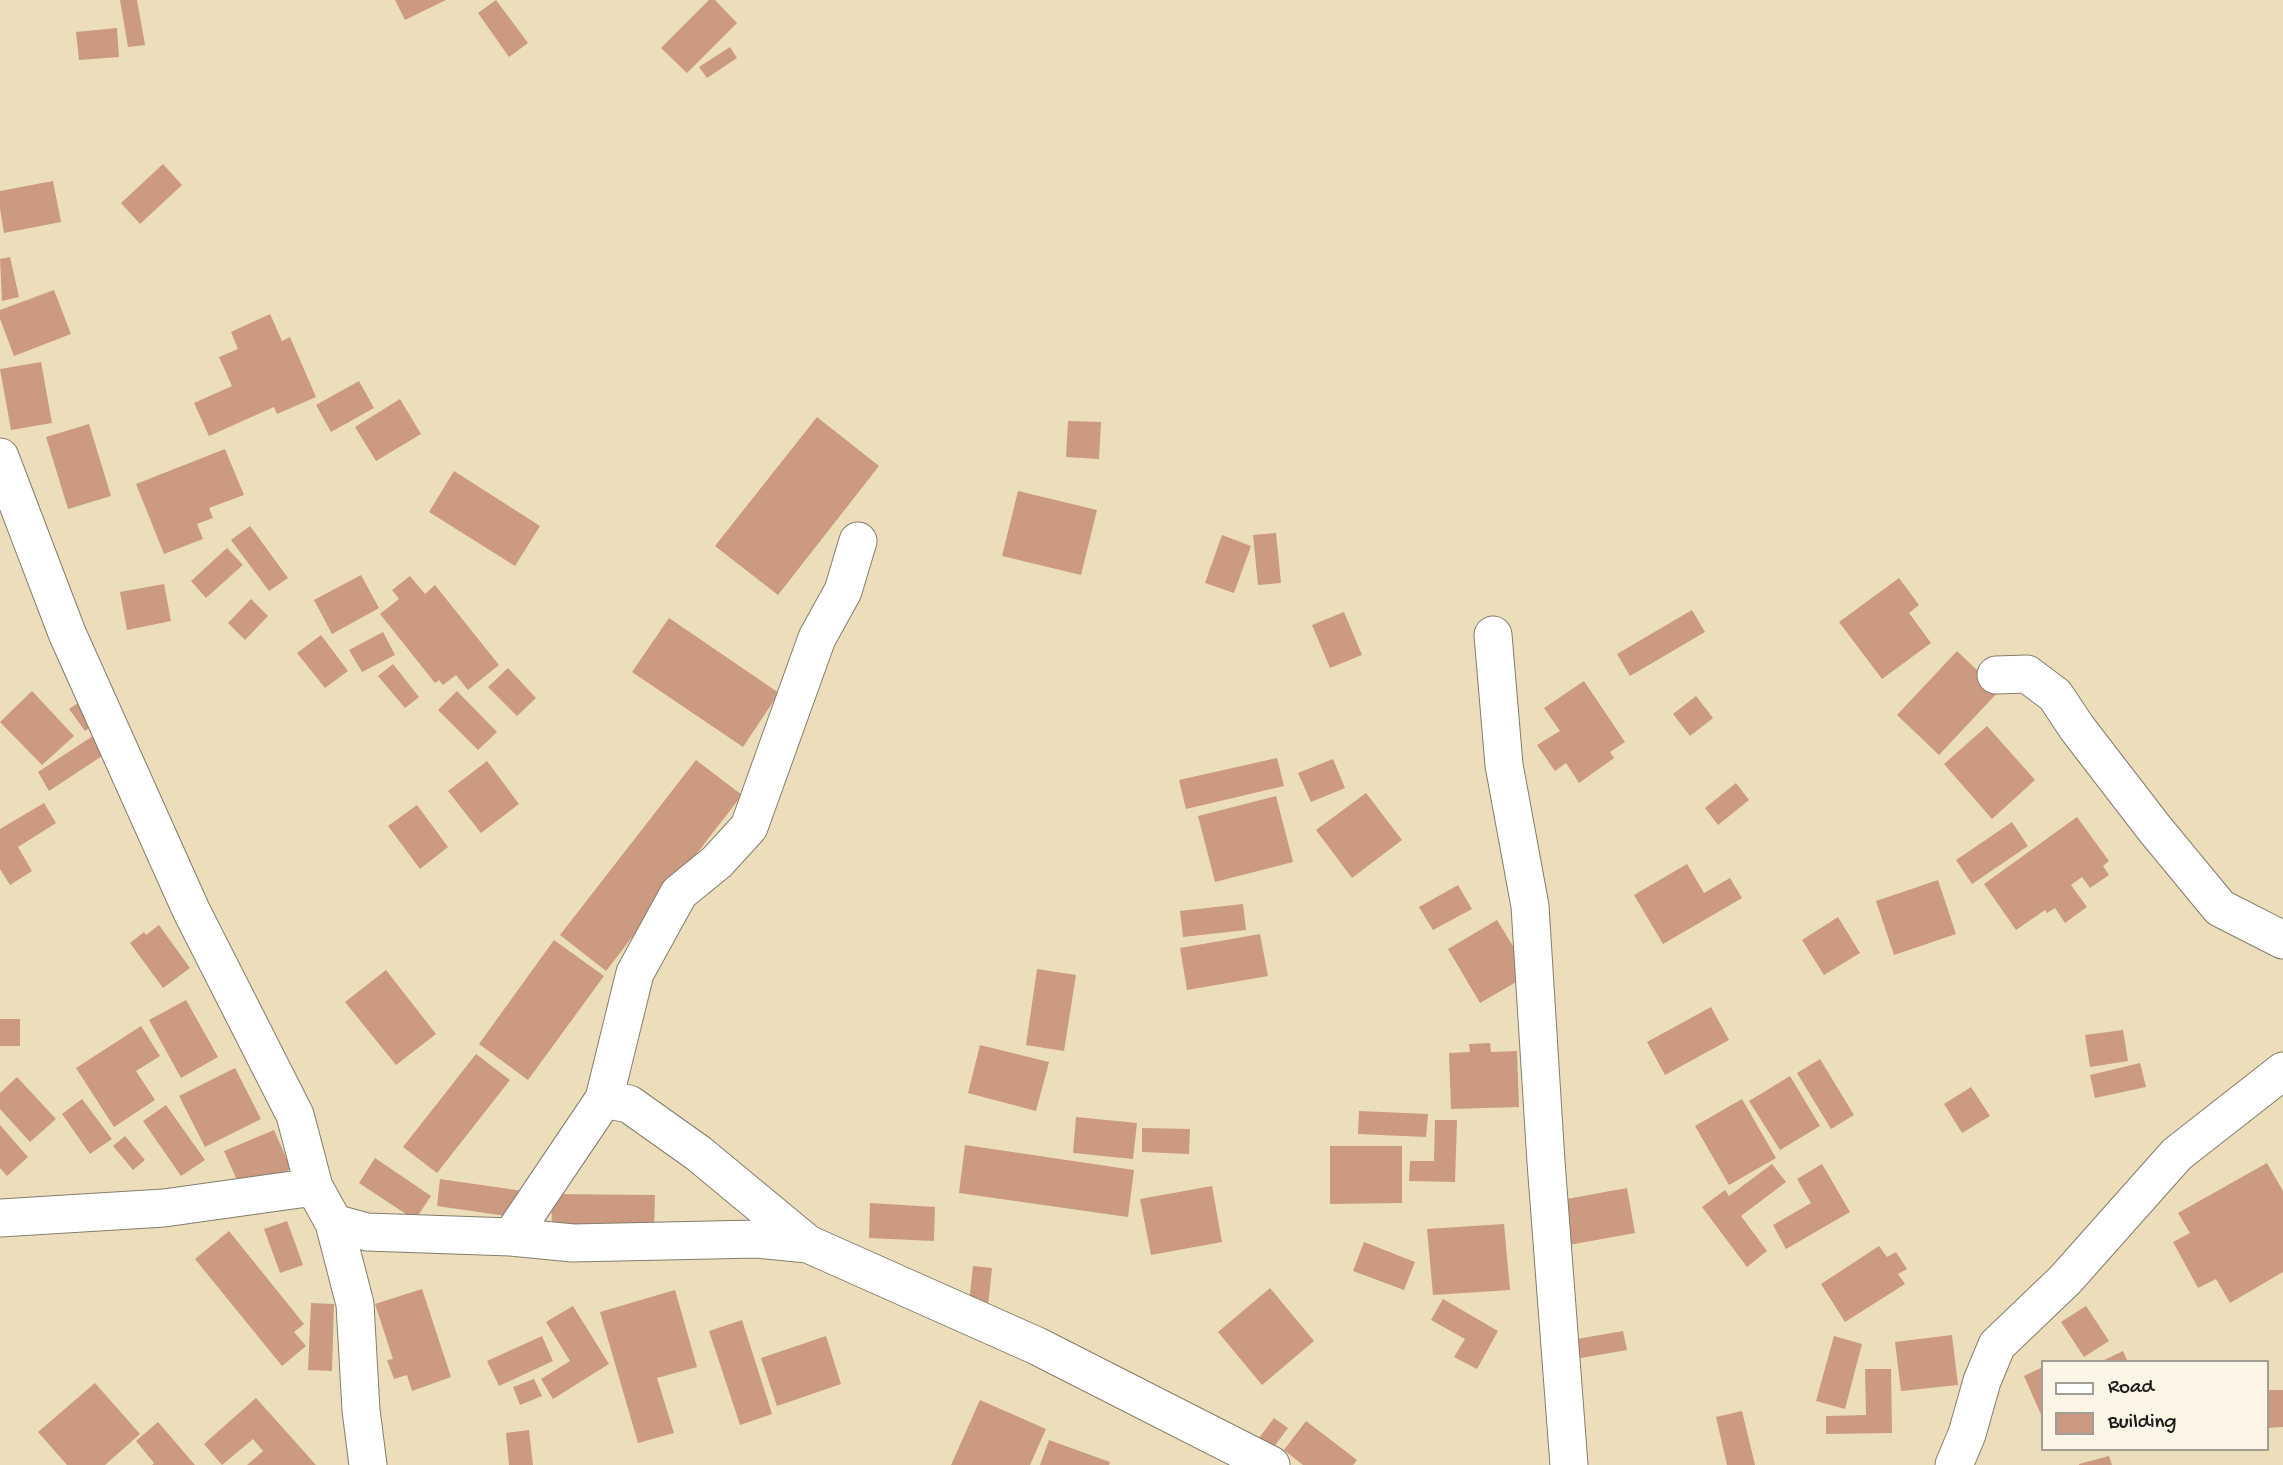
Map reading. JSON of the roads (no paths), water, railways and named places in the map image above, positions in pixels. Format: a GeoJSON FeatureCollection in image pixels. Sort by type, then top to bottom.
{"type":"FeatureCollection","features":[{"type":"Feature","properties":{"kind":"street"},"geometry":{"type":"LineString","coordinates":[[0,457],[67,633],[174,873],[295,1115],[314,1187],[334,1223],[355,1304],[361,1410],[368,1465]]}},
{"type":"Feature","properties":{"kind":"street"},"geometry":{"type":"LineString","coordinates":[[511,1237],[604,1099],[635,973],[679,893],[717,862],[748,827],[817,638],[843,591],[858,541]]}},
{"type":"Feature","properties":{"kind":"street"},"geometry":{"type":"LineString","coordinates":[[1493,635],[1504,765],[1530,906],[1569,1465]]}},
{"type":"Feature","properties":{"kind":"street"},"geometry":{"type":"LineString","coordinates":[[1996,675],[2027,674],[2055,695],[2154,828],[2220,908],[2283,940]]}},
{"type":"Feature","properties":{"kind":"street"},"geometry":{"type":"LineString","coordinates":[[1954,1465],[1997,1345],[2065,1280],[2177,1154],[2283,1071]]}},
{"type":"Feature","properties":{"kind":"street"},"geometry":{"type":"LineString","coordinates":[[604,1099],[629,1104],[698,1153],[808,1244],[1037,1346],[1271,1465]]}},
{"type":"Feature","properties":{"kind":"street"},"geometry":{"type":"LineString","coordinates":[[0,1218],[164,1208],[314,1187]]}},
{"type":"Feature","properties":{"kind":"street"},"geometry":{"type":"LineString","coordinates":[[334,1223],[367,1232],[511,1237],[573,1243],[757,1239],[808,1244]]}}]}
